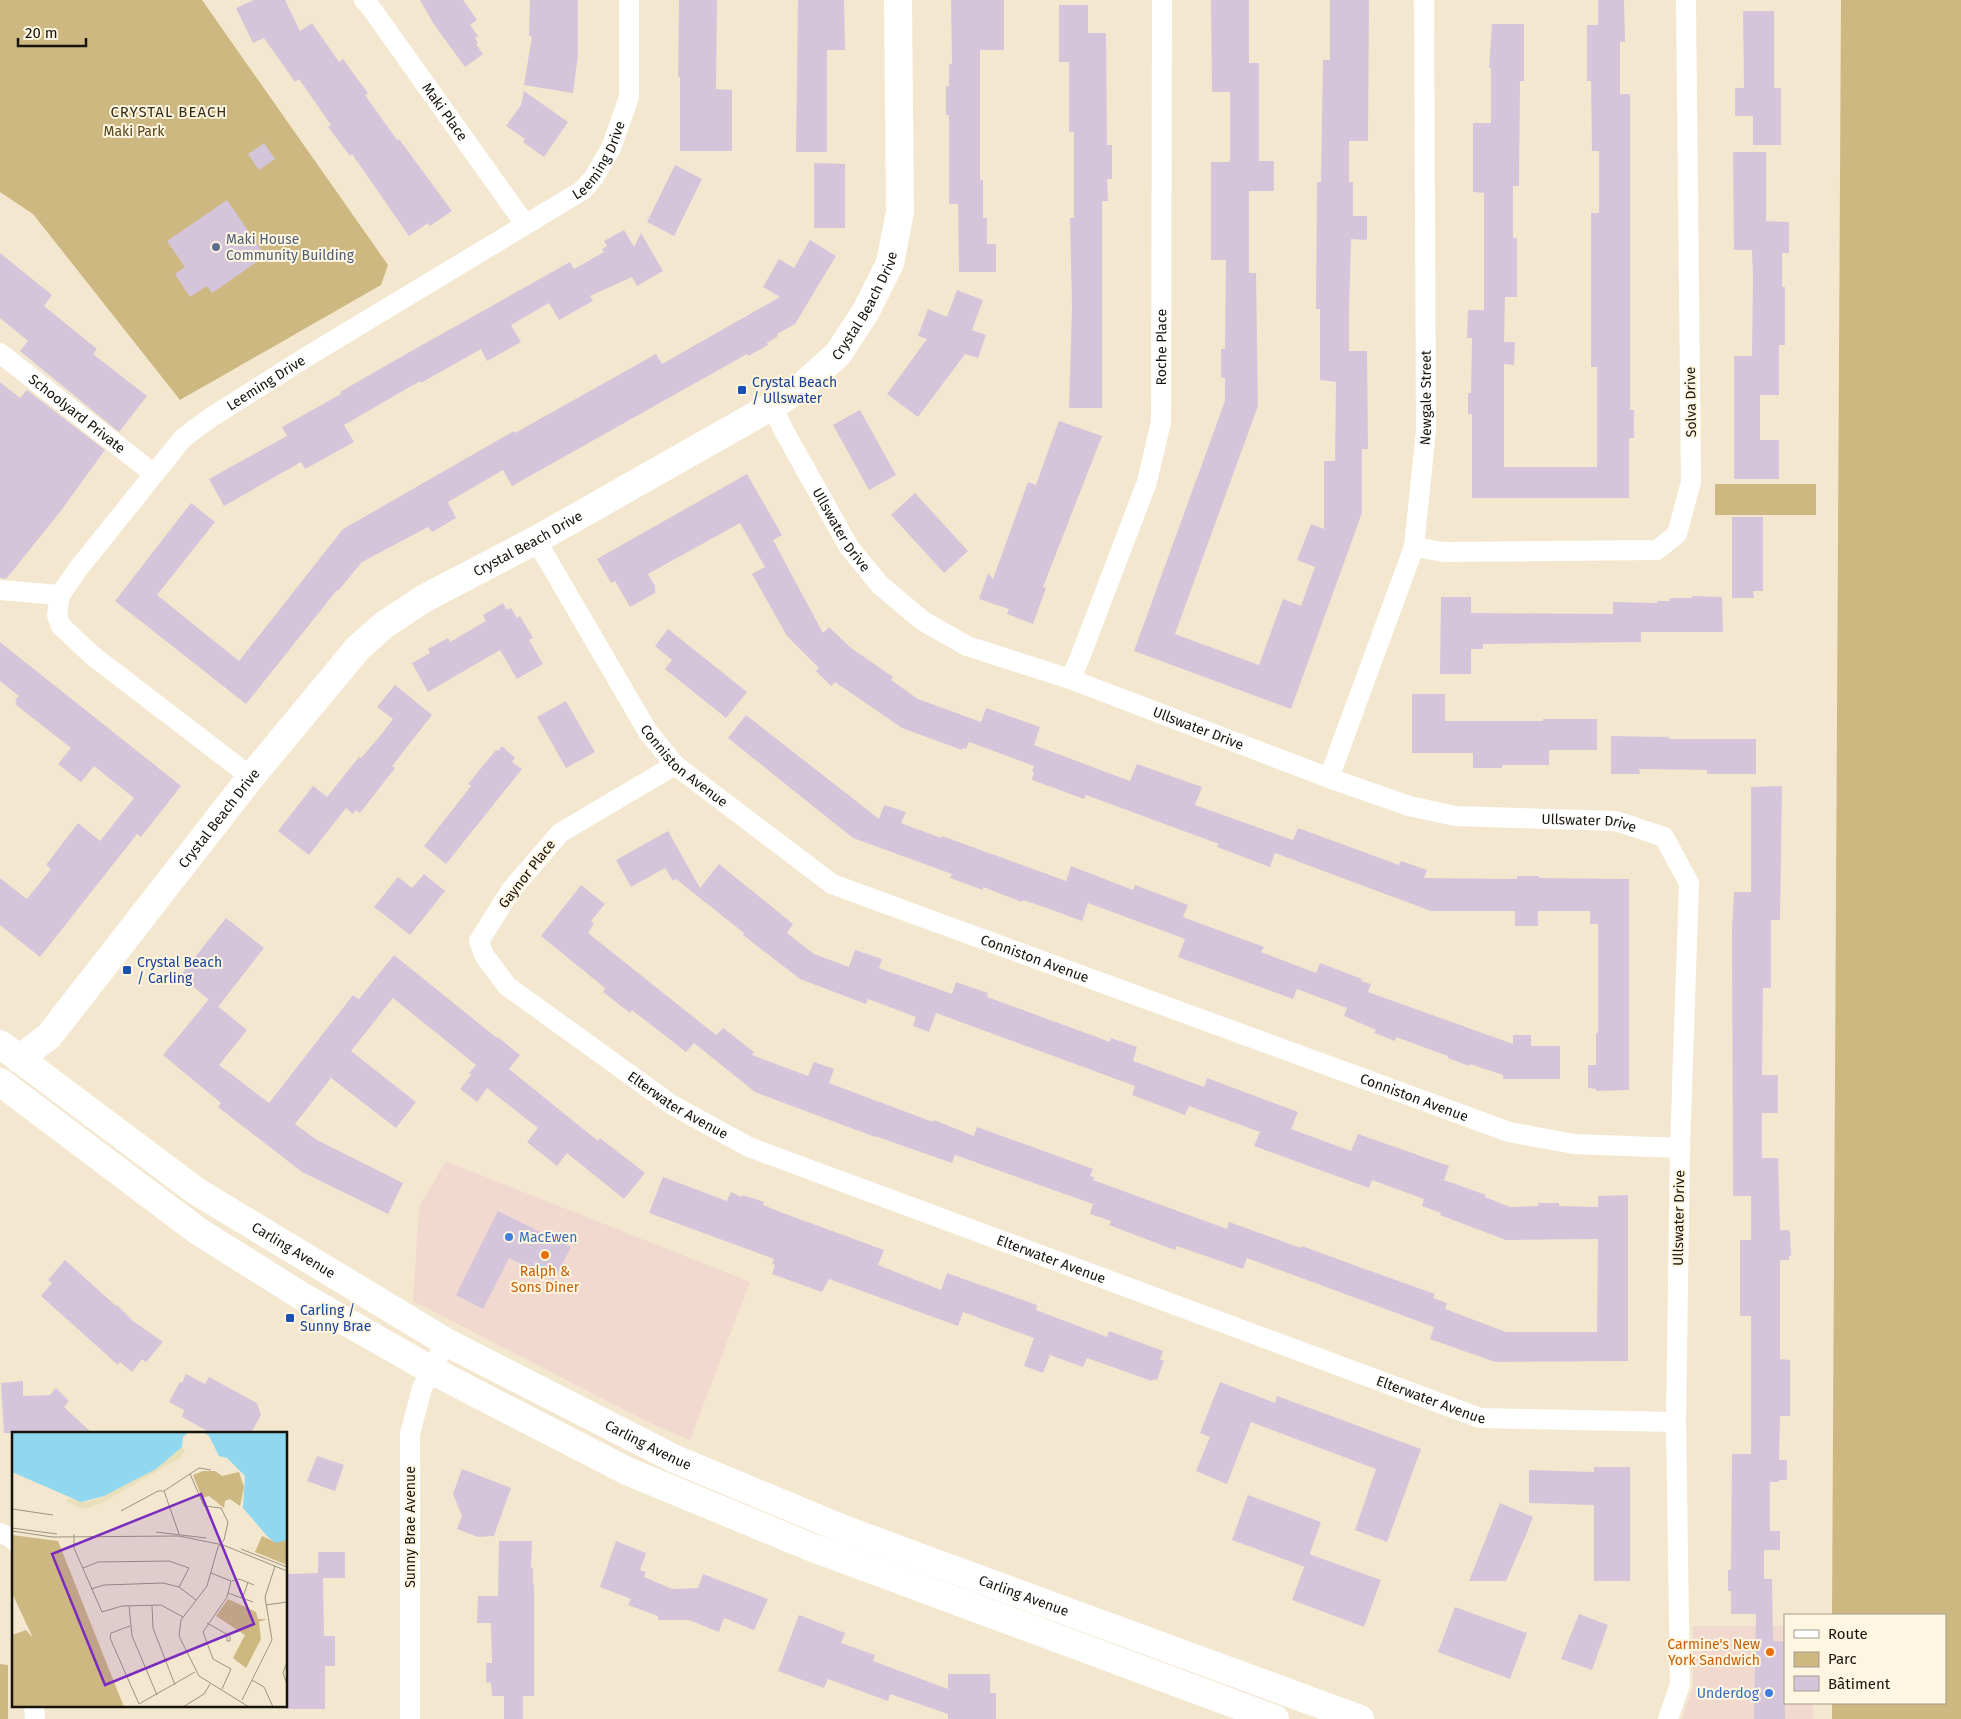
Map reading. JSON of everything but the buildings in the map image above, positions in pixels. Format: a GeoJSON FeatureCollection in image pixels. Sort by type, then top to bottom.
{"type":"FeatureCollection","features":[{"type":"Feature","properties":{"kind":"main road","name":"Crystal Beach Drive"},"geometry":{"type":"LineString","coordinates":[[6,1054],[49,1036],[251,777],[358,648],[384,625],[425,598],[536,540],[772,406],[801,387],[838,354],[866,311],[890,263],[900,212],[898,0]]}},
{"type":"Feature","properties":{"kind":"main road","name":"Carling Avenue"},"geometry":{"type":"LineString","coordinates":[[6,1054],[196,1191],[446,1342],[675,1459],[825,1521],[1360,1719]]}},
{"type":"Feature","properties":{"kind":"main road","name":"Carling Avenue"},"geometry":{"type":"LineString","coordinates":[[0,1082],[198,1231],[304,1297],[431,1370],[627,1471],[808,1546],[1275,1719]]}},
{"type":"Feature","properties":{"kind":"street","name":"Maki Place"},"geometry":{"type":"LineString","coordinates":[[364,0],[525,224]]}},
{"type":"Feature","properties":{"kind":"street","name":"Leeming Drive"},"geometry":{"type":"LineString","coordinates":[[60,595],[78,569],[183,438],[210,418],[583,190],[594,177],[611,148],[628,97],[629,0]]}},
{"type":"Feature","properties":{"kind":"street","name":"Roche Place"},"geometry":{"type":"LineString","coordinates":[[1070,680],[1147,482],[1161,422],[1162,0]]}},
{"type":"Feature","properties":{"kind":"street","name":"Newgale Street"},"geometry":{"type":"LineString","coordinates":[[1329,778],[1414,547],[1426,430],[1424,0]]}},
{"type":"Feature","properties":{"kind":"street","name":"Solva Drive"},"geometry":{"type":"LineString","coordinates":[[1414,547],[1444,552],[1657,550],[1677,534],[1691,482],[1686,0]]}},
{"type":"Feature","properties":{"kind":"street","name":"Schoolyard Private"},"geometry":{"type":"LineString","coordinates":[[0,354],[154,474]]}},
{"type":"Feature","properties":{"kind":"street","name":"Ullswater Drive"},"geometry":{"type":"LineString","coordinates":[[772,406],[849,547],[880,585],[923,621],[967,646],[1070,680],[1329,778],[1409,806],[1455,816],[1616,821],[1664,837],[1689,883],[1680,1148],[1676,1422],[1680,1685],[1668,1719]]}},
{"type":"Feature","properties":{"kind":"street","name":"Conniston Avenue"},"geometry":{"type":"LineString","coordinates":[[536,540],[648,732],[675,765],[832,884],[1510,1132],[1574,1144],[1680,1148]]}},
{"type":"Feature","properties":{"kind":"street"},"geometry":{"type":"LineString","coordinates":[[0,590],[60,595],[57,615],[61,626],[93,656],[251,777]]}},
{"type":"Feature","properties":{"kind":"street","name":"Gaynor Place"},"geometry":{"type":"LineString","coordinates":[[484,955],[479,940],[511,890],[560,833],[675,765]]}},
{"type":"Feature","properties":{"kind":"street","name":"Elterwater Avenue"},"geometry":{"type":"LineString","coordinates":[[484,955],[507,986],[672,1105],[749,1147],[1480,1418],[1676,1422]]}},
{"type":"Feature","properties":{"kind":"street","name":"Sunny Brae Avenue"},"geometry":{"type":"LineString","coordinates":[[410,1719],[410,1434],[422,1388],[446,1342]]}},
{"type":"Feature","properties":{"kind":"street"},"geometry":{"type":"LineString","coordinates":[[0,1533],[12,1538]]}},
{"type":"Feature","properties":{"kind":"street"},"geometry":{"type":"LineString","coordinates":[[34,1706],[35,1719]]}},
{"type":"Feature","properties":{"kind":"shaded area"},"geometry":{"type":"Polygon","coordinates":[[[446,1161],[750,1282],[690,1440],[650,1423],[413,1301],[419,1207],[446,1161]]]}},
{"type":"Feature","properties":{"kind":"shaded area"},"geometry":{"type":"Polygon","coordinates":[[[1693,1626],[1784,1626],[1784,1704],[1813,1704],[1813,1719],[1682,1719],[1693,1687],[1693,1626]]]}},
{"type":"Feature","properties":{"kind":"green space","name":"Maki Park"},"geometry":{"type":"Polygon","coordinates":[[[0,0],[202,0],[388,265],[381,285],[180,400],[33,214],[0,192],[0,0]]]}},
{"type":"Feature","properties":{"kind":"green space"},"geometry":{"type":"Polygon","coordinates":[[[1841,0],[1961,0],[1961,1719],[1832,1719],[1832,1704],[1946,1704],[1946,1614],[1832,1614],[1841,0]]]}},
{"type":"Feature","properties":{"kind":"green space"},"geometry":{"type":"Polygon","coordinates":[[[1715,484],[1816,484],[1816,515],[1715,515],[1715,484]]]}},
{"type":"Feature","properties":{"kind":"green space"},"geometry":{"type":"Polygon","coordinates":[[[0,1664],[8,1665],[8,1719],[0,1719],[0,1664]]]}},
{"type":"Feature","properties":{"kind":"place","name":"Maki House Community Building"},"geometry":{"type":"Point","coordinates":[216,247]}},
{"type":"Feature","properties":{"kind":"place","name":"Crystal Beach / Ullswater"},"geometry":{"type":"Point","coordinates":[742,390]}},
{"type":"Feature","properties":{"kind":"place","name":"Crystal Beach / Carling"},"geometry":{"type":"Point","coordinates":[127,970]}},
{"type":"Feature","properties":{"kind":"place","name":"MacEwen"},"geometry":{"type":"Point","coordinates":[509,1237]}},
{"type":"Feature","properties":{"kind":"place","name":"Ralph & Sons Diner"},"geometry":{"type":"Point","coordinates":[545,1255]}},
{"type":"Feature","properties":{"kind":"place","name":"Carling / Sunny Brae"},"geometry":{"type":"Point","coordinates":[290,1318]}},
{"type":"Feature","properties":{"kind":"place","name":"Carmine's New York Sandwich"},"geometry":{"type":"Point","coordinates":[1770,1652]}},
{"type":"Feature","properties":{"kind":"place","name":"Underdog"},"geometry":{"type":"Point","coordinates":[1769,1693]}},
{"type":"Feature","properties":{"kind":"district","name":"CRYSTAL BEACH"},"geometry":{"type":"Point","coordinates":[169,112]}}]}
